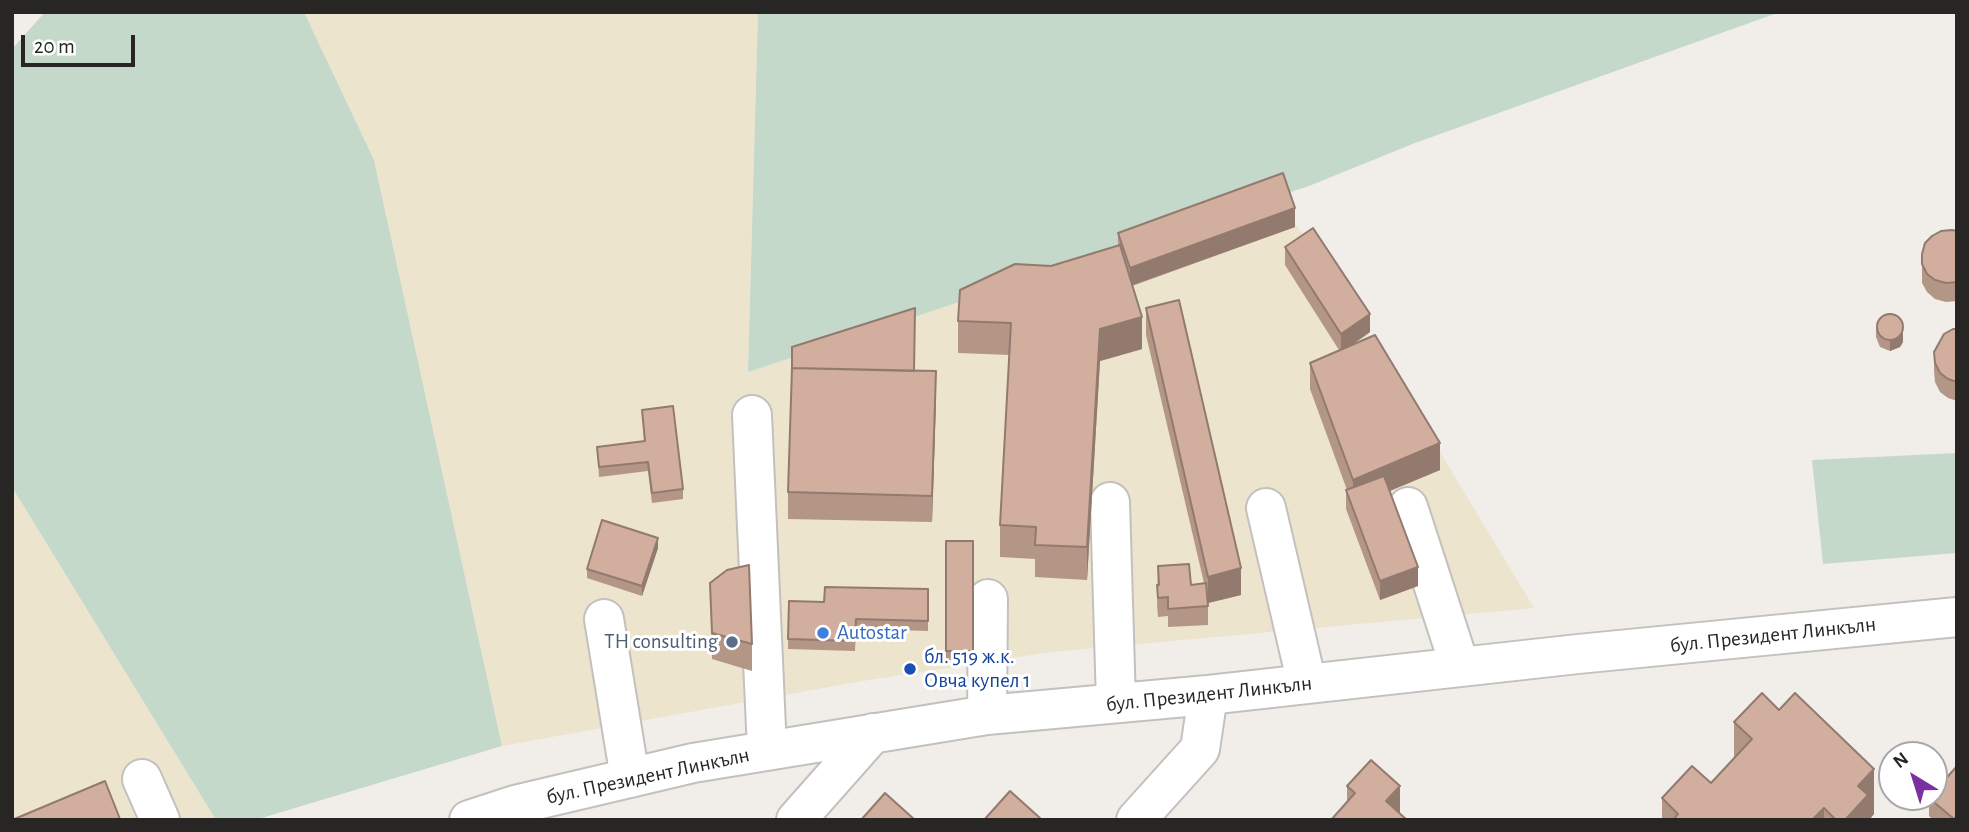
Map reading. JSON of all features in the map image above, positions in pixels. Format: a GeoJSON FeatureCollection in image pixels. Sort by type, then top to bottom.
{"type":"FeatureCollection","features":[{"type":"Feature","properties":{"kind":"street"},"geometry":{"type":"LineString","coordinates":[[752,415],[767,750]]}},
{"type":"Feature","properties":{"kind":"street"},"geometry":{"type":"LineString","coordinates":[[1110,502],[1116,703]]}},
{"type":"Feature","properties":{"kind":"street"},"geometry":{"type":"LineString","coordinates":[[1408,507],[1460,667]]}},
{"type":"Feature","properties":{"kind":"street"},"geometry":{"type":"LineString","coordinates":[[1266,508],[1307,684]]}},
{"type":"Feature","properties":{"kind":"street"},"geometry":{"type":"LineString","coordinates":[[987,715],[988,599]]}},
{"type":"Feature","properties":{"kind":"street","name":"бул. Президент Линкълн"},"geometry":{"type":"LineString","coordinates":[[469,820],[693,762],[987,715],[1208,695],[1957,617]]}},
{"type":"Feature","properties":{"kind":"street"},"geometry":{"type":"LineString","coordinates":[[604,619],[629,778]]}},
{"type":"Feature","properties":{"kind":"street"},"geometry":{"type":"LineString","coordinates":[[1136,820],[1200,749],[1208,695]]}},
{"type":"Feature","properties":{"kind":"street"},"geometry":{"type":"LineString","coordinates":[[796,820],[873,733]]}},
{"type":"Feature","properties":{"kind":"street"},"geometry":{"type":"LineString","coordinates":[[142,779],[160,820]]}},
{"type":"Feature","properties":{"kind":"shaded area"},"geometry":{"type":"Polygon","coordinates":[[[304,12],[758,12],[748,371],[1277,197],[1349,301],[1534,608],[1051,652],[857,682],[502,746],[374,160],[304,12]]]}},
{"type":"Feature","properties":{"kind":"shaded area"},"geometry":{"type":"Polygon","coordinates":[[[12,487],[216,820],[12,820],[12,487]]]}},
{"type":"Feature","properties":{"kind":"green space"},"geometry":{"type":"Polygon","coordinates":[[[45,12],[304,12],[374,160],[502,746],[255,820],[216,820],[12,487],[12,49],[45,12]]]}},
{"type":"Feature","properties":{"kind":"green space"},"geometry":{"type":"Polygon","coordinates":[[[758,12],[1780,12],[1415,143],[1309,186],[748,372],[758,12]]]}},
{"type":"Feature","properties":{"kind":"green space"},"geometry":{"type":"Polygon","coordinates":[[[1957,453],[1957,553],[1823,564],[1812,460],[1957,453]]]}},
{"type":"Feature","properties":{"kind":"building"},"geometry":{"type":"Polygon","coordinates":[[[1283,173],[1295,208],[1130,268],[1118,233],[1283,173]]]}},
{"type":"Feature","properties":{"kind":"building"},"geometry":{"type":"Polygon","coordinates":[[[1313,228],[1370,314],[1341,334],[1285,247],[1313,228]]]}},
{"type":"Feature","properties":{"kind":"building"},"geometry":{"type":"Polygon","coordinates":[[[1941,231],[1957,231],[1957,282],[1946,283],[1927,274],[1922,264],[1922,254],[1925,243],[1932,236],[1941,231]]]}},
{"type":"Feature","properties":{"kind":"building"},"geometry":{"type":"Polygon","coordinates":[[[1120,245],[1142,317],[1100,329],[1087,547],[1035,545],[1036,527],[1000,525],[1011,323],[958,321],[960,290],[1015,264],[1051,266],[1120,245]]]}},
{"type":"Feature","properties":{"kind":"building"},"geometry":{"type":"Polygon","coordinates":[[[1179,300],[1241,568],[1208,577],[1146,308],[1179,300]]]}},
{"type":"Feature","properties":{"kind":"building"},"geometry":{"type":"Polygon","coordinates":[[[915,308],[914,371],[792,368],[792,347],[915,308]]]}},
{"type":"Feature","properties":{"kind":"building"},"geometry":{"type":"Polygon","coordinates":[[[1890,314],[1899,318],[1903,327],[1899,336],[1890,340],[1881,336],[1877,327],[1881,318],[1890,314]]]}},
{"type":"Feature","properties":{"kind":"building"},"geometry":{"type":"Polygon","coordinates":[[[1957,329],[1957,382],[1940,373],[1934,352],[1944,334],[1957,329]]]}},
{"type":"Feature","properties":{"kind":"building"},"geometry":{"type":"Polygon","coordinates":[[[1375,335],[1440,443],[1353,480],[1310,363],[1375,335]]]}},
{"type":"Feature","properties":{"kind":"building"},"geometry":{"type":"Polygon","coordinates":[[[792,368],[936,371],[932,496],[788,492],[792,368]]]}},
{"type":"Feature","properties":{"kind":"building"},"geometry":{"type":"Polygon","coordinates":[[[673,406],[683,489],[652,493],[648,462],[599,467],[597,447],[645,441],[642,410],[673,406]]]}},
{"type":"Feature","properties":{"kind":"building"},"geometry":{"type":"Polygon","coordinates":[[[1384,476],[1418,567],[1380,581],[1346,490],[1384,476]]]}},
{"type":"Feature","properties":{"kind":"building"},"geometry":{"type":"Polygon","coordinates":[[[602,520],[658,538],[642,586],[587,569],[602,520]]]}},
{"type":"Feature","properties":{"kind":"building"},"geometry":{"type":"Polygon","coordinates":[[[946,541],[973,541],[973,651],[946,651],[946,541]]]}},
{"type":"Feature","properties":{"kind":"building"},"geometry":{"type":"Polygon","coordinates":[[[1189,564],[1191,585],[1206,583],[1208,606],[1168,609],[1168,597],[1158,598],[1158,566],[1189,564]]]}},
{"type":"Feature","properties":{"kind":"building"},"geometry":{"type":"Polygon","coordinates":[[[749,565],[752,644],[712,633],[710,583],[727,570],[749,565]]]}},
{"type":"Feature","properties":{"kind":"building"},"geometry":{"type":"Polygon","coordinates":[[[825,587],[928,589],[928,621],[856,619],[855,641],[788,639],[789,601],[824,602],[825,587]]]}},
{"type":"Feature","properties":{"kind":"building"},"geometry":{"type":"Polygon","coordinates":[[[1762,693],[1779,710],[1795,693],[1874,769],[1858,786],[1868,795],[1845,820],[1836,820],[1824,808],[1812,820],[1673,820],[1678,814],[1662,798],[1692,766],[1711,783],[1752,739],[1734,722],[1762,693]]]}},
{"type":"Feature","properties":{"kind":"building"},"geometry":{"type":"Polygon","coordinates":[[[1371,760],[1400,786],[1386,801],[1407,820],[1331,820],[1355,793],[1347,786],[1371,760]]]}},
{"type":"Feature","properties":{"kind":"building"},"geometry":{"type":"Polygon","coordinates":[[[1957,766],[1957,816],[1954,819],[1944,811],[1948,811],[1948,776],[1957,766]]]}},
{"type":"Feature","properties":{"kind":"building"},"geometry":{"type":"Polygon","coordinates":[[[105,781],[120,819],[118,820],[12,820],[105,781]]]}},
{"type":"Feature","properties":{"kind":"building"},"geometry":{"type":"Polygon","coordinates":[[[1010,791],[1040,818],[984,820],[1010,791]]]}},
{"type":"Feature","properties":{"kind":"building"},"geometry":{"type":"Polygon","coordinates":[[[885,793],[915,820],[861,820],[885,793]]]}},
{"type":"Feature","properties":{"kind":"place","name":"Autostar"},"geometry":{"type":"Point","coordinates":[823,633]}},
{"type":"Feature","properties":{"kind":"place","name":"TH consulting"},"geometry":{"type":"Point","coordinates":[732,642]}},
{"type":"Feature","properties":{"kind":"place","name":"бл. 519 ж.к. Овча купел 1"},"geometry":{"type":"Point","coordinates":[910,669]}}]}
